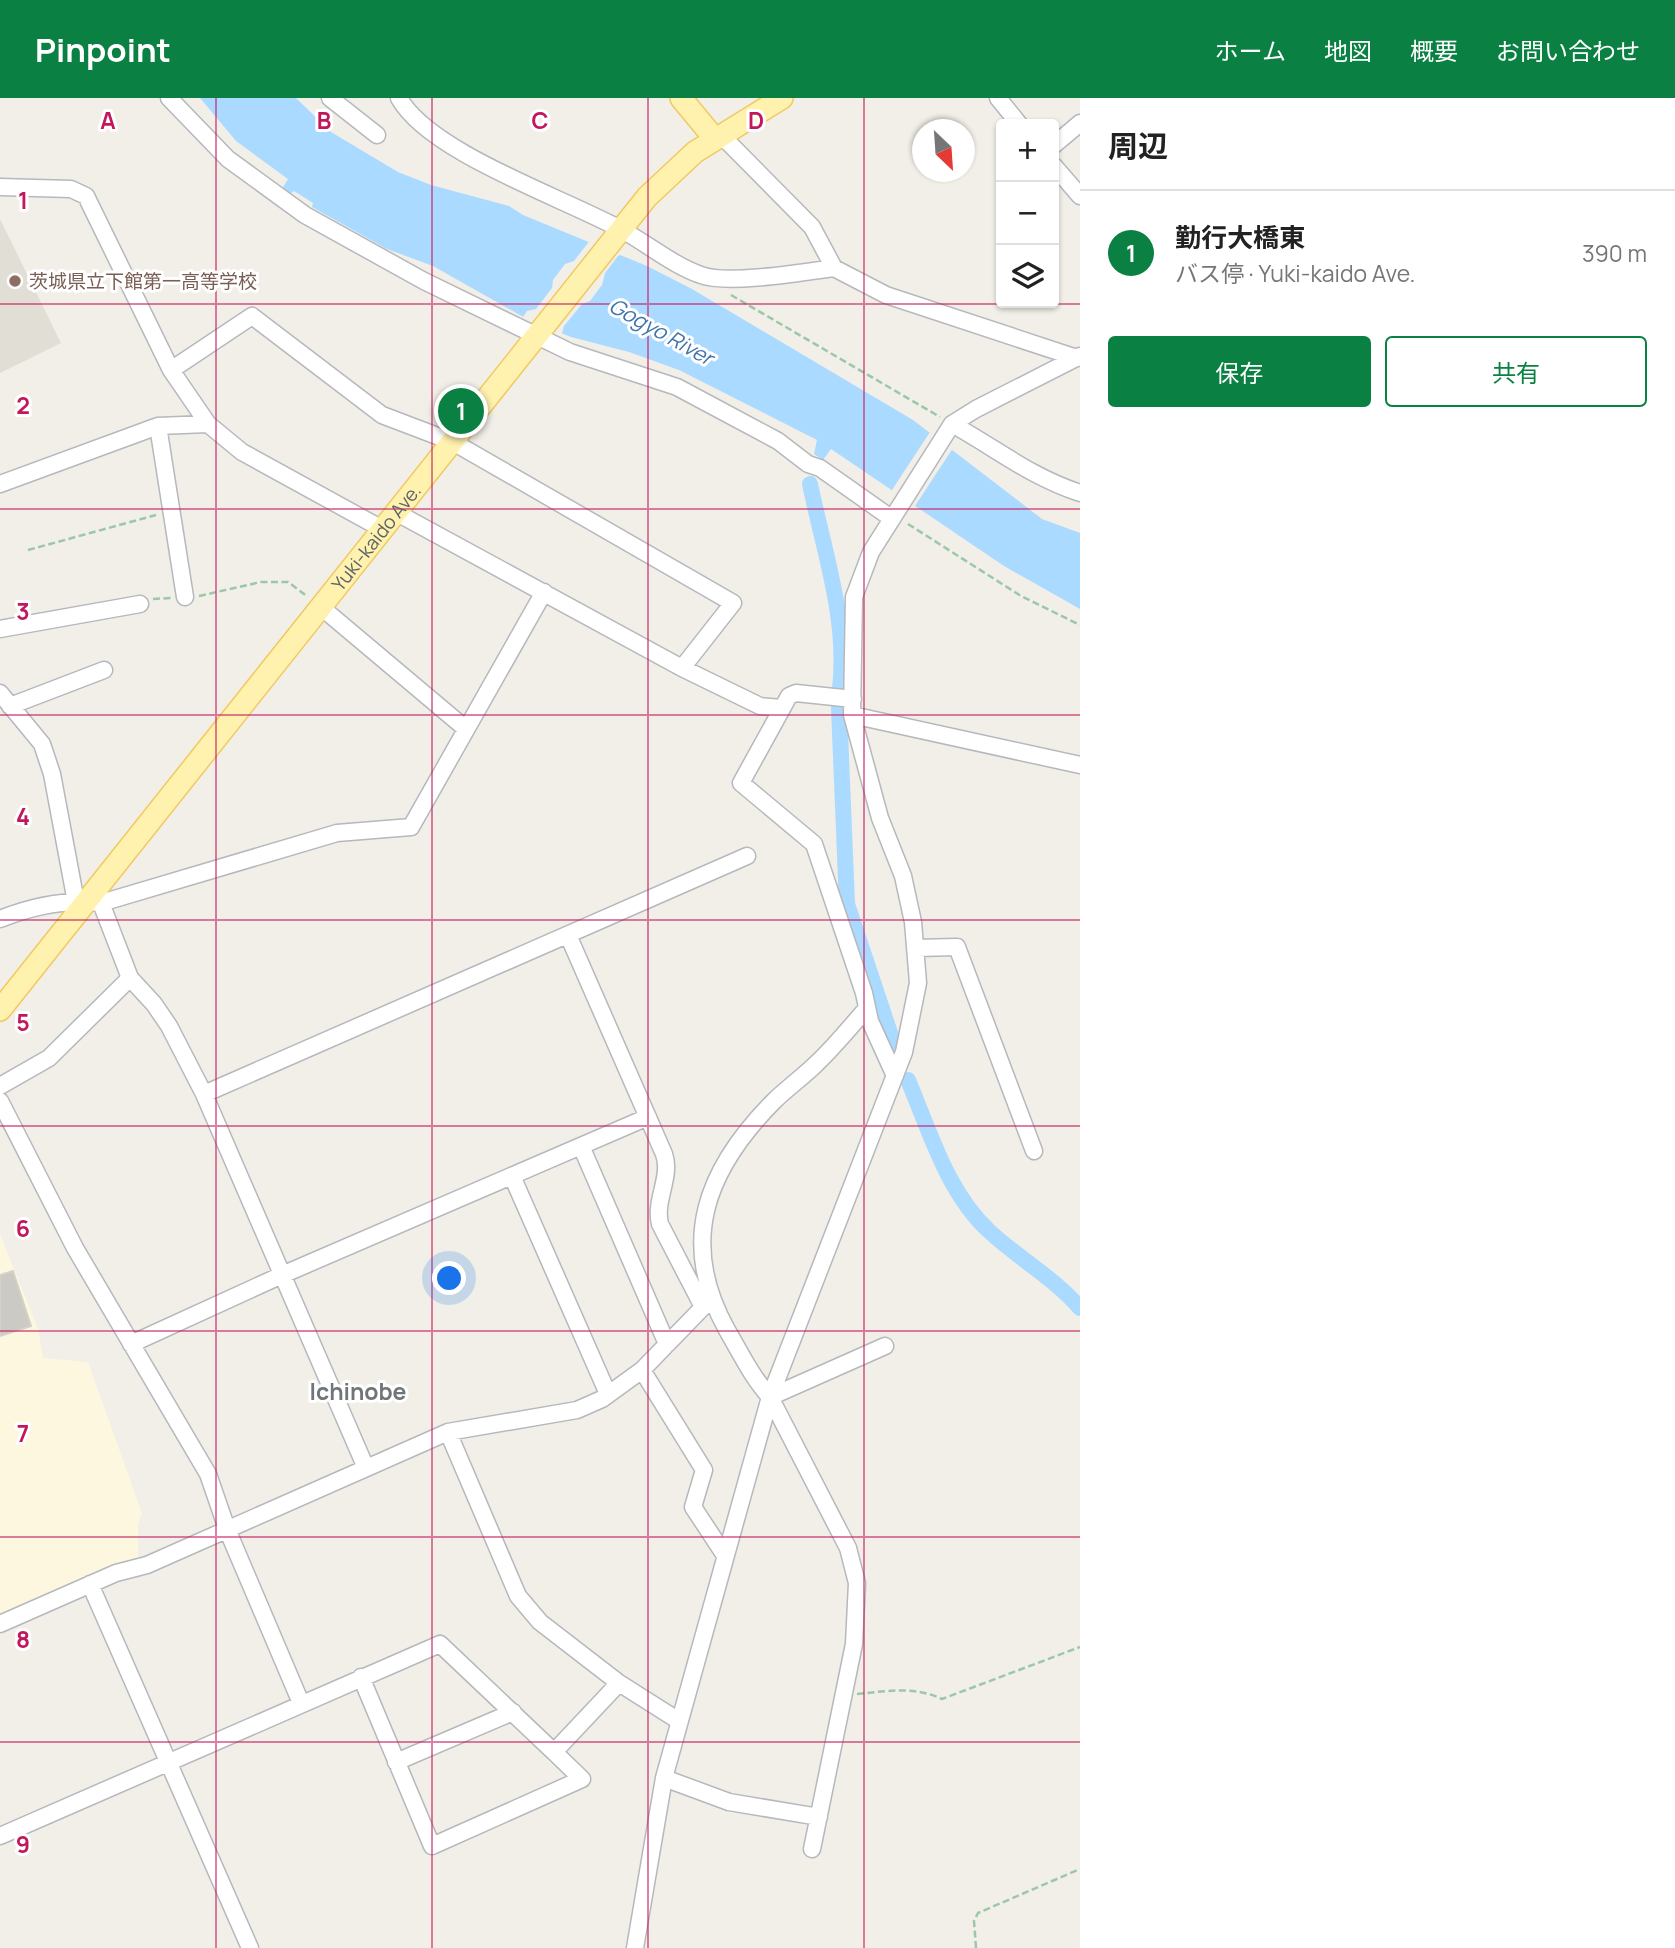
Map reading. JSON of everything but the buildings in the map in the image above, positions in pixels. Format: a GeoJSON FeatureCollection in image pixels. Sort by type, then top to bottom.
{"type":"FeatureCollection","features":[{"type":"Feature","properties":{"kind":"main road"},"geometry":{"type":"LineString","coordinates":[[681,98],[717,136]]}},
{"type":"Feature","properties":{"kind":"main road","name":"Yuki-kaido Ave."},"geometry":{"type":"LineString","coordinates":[[0,1010],[619,231],[665,177],[717,136],[782,98]]}},
{"type":"Feature","properties":{"kind":"street"},"geometry":{"type":"LineString","coordinates":[[169,98],[228,159],[305,215],[424,281],[538,333],[570,352],[677,387],[720,408],[894,514]]}},
{"type":"Feature","properties":{"kind":"street"},"geometry":{"type":"LineString","coordinates":[[330,98],[377,135]]}},
{"type":"Feature","properties":{"kind":"street"},"geometry":{"type":"LineString","coordinates":[[399,98],[406,110],[442,142],[702,276],[768,277],[834,268]]}},
{"type":"Feature","properties":{"kind":"street"},"geometry":{"type":"LineString","coordinates":[[998,98],[1015,119]]}},
{"type":"Feature","properties":{"kind":"street"},"geometry":{"type":"LineString","coordinates":[[1059,141],[1080,123]]}},
{"type":"Feature","properties":{"kind":"street"},"geometry":{"type":"LineString","coordinates":[[717,136],[812,227],[834,268],[886,295],[1078,357]]}},
{"type":"Feature","properties":{"kind":"street"},"geometry":{"type":"LineString","coordinates":[[1059,172],[1080,196]]}},
{"type":"Feature","properties":{"kind":"street"},"geometry":{"type":"LineString","coordinates":[[1,194],[71,189],[86,196],[171,370],[208,424],[242,452],[544,593],[682,668],[760,706],[781,708]]}},
{"type":"Feature","properties":{"kind":"street"},"geometry":{"type":"LineString","coordinates":[[171,370],[252,316],[383,415],[453,442],[733,603],[682,668]]}},
{"type":"Feature","properties":{"kind":"street"},"geometry":{"type":"LineString","coordinates":[[635,1948],[664,1778],[724,1554],[771,1397],[895,1076],[916,1003],[916,948],[903,876],[880,818],[853,707],[854,597],[871,552],[950,427],[976,408],[1078,357]]}},
{"type":"Feature","properties":{"kind":"street"},"geometry":{"type":"LineString","coordinates":[[0,484],[158,426],[208,424]]}},
{"type":"Feature","properties":{"kind":"street"},"geometry":{"type":"LineString","coordinates":[[158,426],[185,597]]}},
{"type":"Feature","properties":{"kind":"street"},"geometry":{"type":"LineString","coordinates":[[950,427],[998,450],[1045,481],[1080,493]]}},
{"type":"Feature","properties":{"kind":"street"},"geometry":{"type":"LineString","coordinates":[[0,919],[21,910],[88,902],[337,833],[411,827],[544,593]]}},
{"type":"Feature","properties":{"kind":"street"},"geometry":{"type":"LineString","coordinates":[[0,629],[137,604]]}},
{"type":"Feature","properties":{"kind":"street"},"geometry":{"type":"LineString","coordinates":[[321,607],[466,729]]}},
{"type":"Feature","properties":{"kind":"street"},"geometry":{"type":"LineString","coordinates":[[104,670],[4,701],[42,744],[88,902],[130,978],[154,1004],[169,1026],[204,1094],[366,1468]]}},
{"type":"Feature","properties":{"kind":"street"},"geometry":{"type":"LineString","coordinates":[[895,1076],[883,1054],[814,844],[741,783],[781,708],[789,696],[796,694],[1080,765]]}},
{"type":"Feature","properties":{"kind":"street"},"geometry":{"type":"LineString","coordinates":[[204,1094],[747,856]]}},
{"type":"Feature","properties":{"kind":"street"},"geometry":{"type":"LineString","coordinates":[[568,935],[666,1160],[657,1211],[660,1224],[756,1381],[771,1397],[848,1548],[853,1564],[858,1604],[854,1644],[813,1849]]}},
{"type":"Feature","properties":{"kind":"street"},"geometry":{"type":"LineString","coordinates":[[916,948],[957,947],[1034,1151]]}},
{"type":"Feature","properties":{"kind":"street"},"geometry":{"type":"LineString","coordinates":[[0,1086],[49,1058],[130,978]]}},
{"type":"Feature","properties":{"kind":"street"},"geometry":{"type":"LineString","coordinates":[[0,1624],[90,1584],[147,1565],[448,1432],[577,1410],[608,1394],[642,1370],[707,1303],[701,1238],[710,1197],[722,1167],[774,1102],[818,1062],[867,1008]]}},
{"type":"Feature","properties":{"kind":"street"},"geometry":{"type":"LineString","coordinates":[[0,1101],[75,1248],[208,1474],[227,1529],[301,1703]]}},
{"type":"Feature","properties":{"kind":"street"},"geometry":{"type":"LineString","coordinates":[[131,1345],[282,1275],[648,1117]]}},
{"type":"Feature","properties":{"kind":"street"},"geometry":{"type":"LineString","coordinates":[[581,1146],[667,1344]]}},
{"type":"Feature","properties":{"kind":"street"},"geometry":{"type":"LineString","coordinates":[[512,1176],[608,1394]]}},
{"type":"Feature","properties":{"kind":"street"},"geometry":{"type":"LineString","coordinates":[[771,1397],[884,1346]]}},
{"type":"Feature","properties":{"kind":"street"},"geometry":{"type":"LineString","coordinates":[[642,1370],[704,1470],[693,1507],[724,1554]]}},
{"type":"Feature","properties":{"kind":"street"},"geometry":{"type":"LineString","coordinates":[[448,1432],[518,1596],[540,1622],[619,1683],[679,1721]]}},
{"type":"Feature","properties":{"kind":"street"},"geometry":{"type":"LineString","coordinates":[[90,1584],[250,1948]]}},
{"type":"Feature","properties":{"kind":"street"},"geometry":{"type":"LineString","coordinates":[[0,1836],[168,1761],[361,1677],[440,1644],[582,1779],[432,1846],[361,1677]]}},
{"type":"Feature","properties":{"kind":"street"},"geometry":{"type":"LineString","coordinates":[[554,1752],[619,1683]]}},
{"type":"Feature","properties":{"kind":"street"},"geometry":{"type":"LineString","coordinates":[[396,1762],[513,1712]]}},
{"type":"Feature","properties":{"kind":"street"},"geometry":{"type":"LineString","coordinates":[[664,1778],[729,1802],[819,1817]]}},
{"type":"Feature","properties":{"kind":"path"},"geometry":{"type":"LineString","coordinates":[[730,294],[950,427]]}},
{"type":"Feature","properties":{"kind":"path"},"geometry":{"type":"LineString","coordinates":[[28,550],[172,511]]}},
{"type":"Feature","properties":{"kind":"path"},"geometry":{"type":"LineString","coordinates":[[894,514],[1021,596],[1080,625]]}},
{"type":"Feature","properties":{"kind":"path"},"geometry":{"type":"LineString","coordinates":[[137,604],[140,599],[185,597],[261,582],[288,582],[321,607]]}},
{"type":"Feature","properties":{"kind":"path"},"geometry":{"type":"LineString","coordinates":[[844,1695],[909,1690],[926,1692],[942,1699],[1080,1647]]}},
{"type":"Feature","properties":{"kind":"path"},"geometry":{"type":"LineString","coordinates":[[976,1948],[974,1921],[978,1913],[1080,1869]]}},
{"type":"Feature","properties":{"kind":"shaded area","name":"茨城県立下館第一高等学校"},"geometry":{"type":"Polygon","coordinates":[[[0,219],[61,343],[0,373],[0,219]]]}},
{"type":"Feature","properties":{"kind":"shaded area"},"geometry":{"type":"Polygon","coordinates":[[[0,1234],[38,1329],[43,1358],[88,1362],[142,1513],[138,1525],[138,1557],[0,1618],[0,1234]]]}},
{"type":"Feature","properties":{"kind":"water","name":"Gogyo River"},"geometry":{"type":"Polygon","coordinates":[[[200,98],[296,98],[331,132],[398,172],[431,185],[509,206],[523,215],[647,266],[692,289],[913,420],[1042,519],[1080,533],[1080,609],[1004,566],[831,449],[823,460],[814,454],[817,440],[679,370],[629,352],[571,337],[527,319],[433,266],[387,249],[312,207],[313,203],[294,191],[288,195],[282,189],[288,179],[236,141],[200,98]]]}},
{"type":"Feature","properties":{"kind":"pier"},"geometry":{"type":"Polygon","coordinates":[[[591,239],[626,253],[618,256],[590,301],[582,304],[564,326],[561,337],[521,320],[527,311],[536,309],[565,264],[574,261],[591,239]]]}},
{"type":"Feature","properties":{"kind":"pier"},"geometry":{"type":"Polygon","coordinates":[[[932,429],[955,445],[913,509],[890,493],[932,429]]]}},
{"type":"Feature","properties":{"kind":"waterway"},"geometry":{"type":"LineString","coordinates":[[810,484],[838,612],[842,663],[840,689]]}},
{"type":"Feature","properties":{"kind":"waterway"},"geometry":{"type":"LineString","coordinates":[[839,708],[847,904],[894,1045]]}},
{"type":"Feature","properties":{"kind":"waterway"},"geometry":{"type":"LineString","coordinates":[[908,1080],[941,1160],[974,1215],[1000,1241],[1059,1287],[1080,1308]]}},
{"type":"Feature","properties":{"kind":"place","name":"茨城県立下館第一高等学校"},"geometry":{"type":"Point","coordinates":[15,281]}},
{"type":"Feature","properties":{"kind":"place","name":"勤行大橋東"},"geometry":{"type":"Point","coordinates":[461,411]}},
{"type":"Feature","properties":{"kind":"district","name":"Ichinobe"},"geometry":{"type":"Point","coordinates":[358,1392]}}]}
